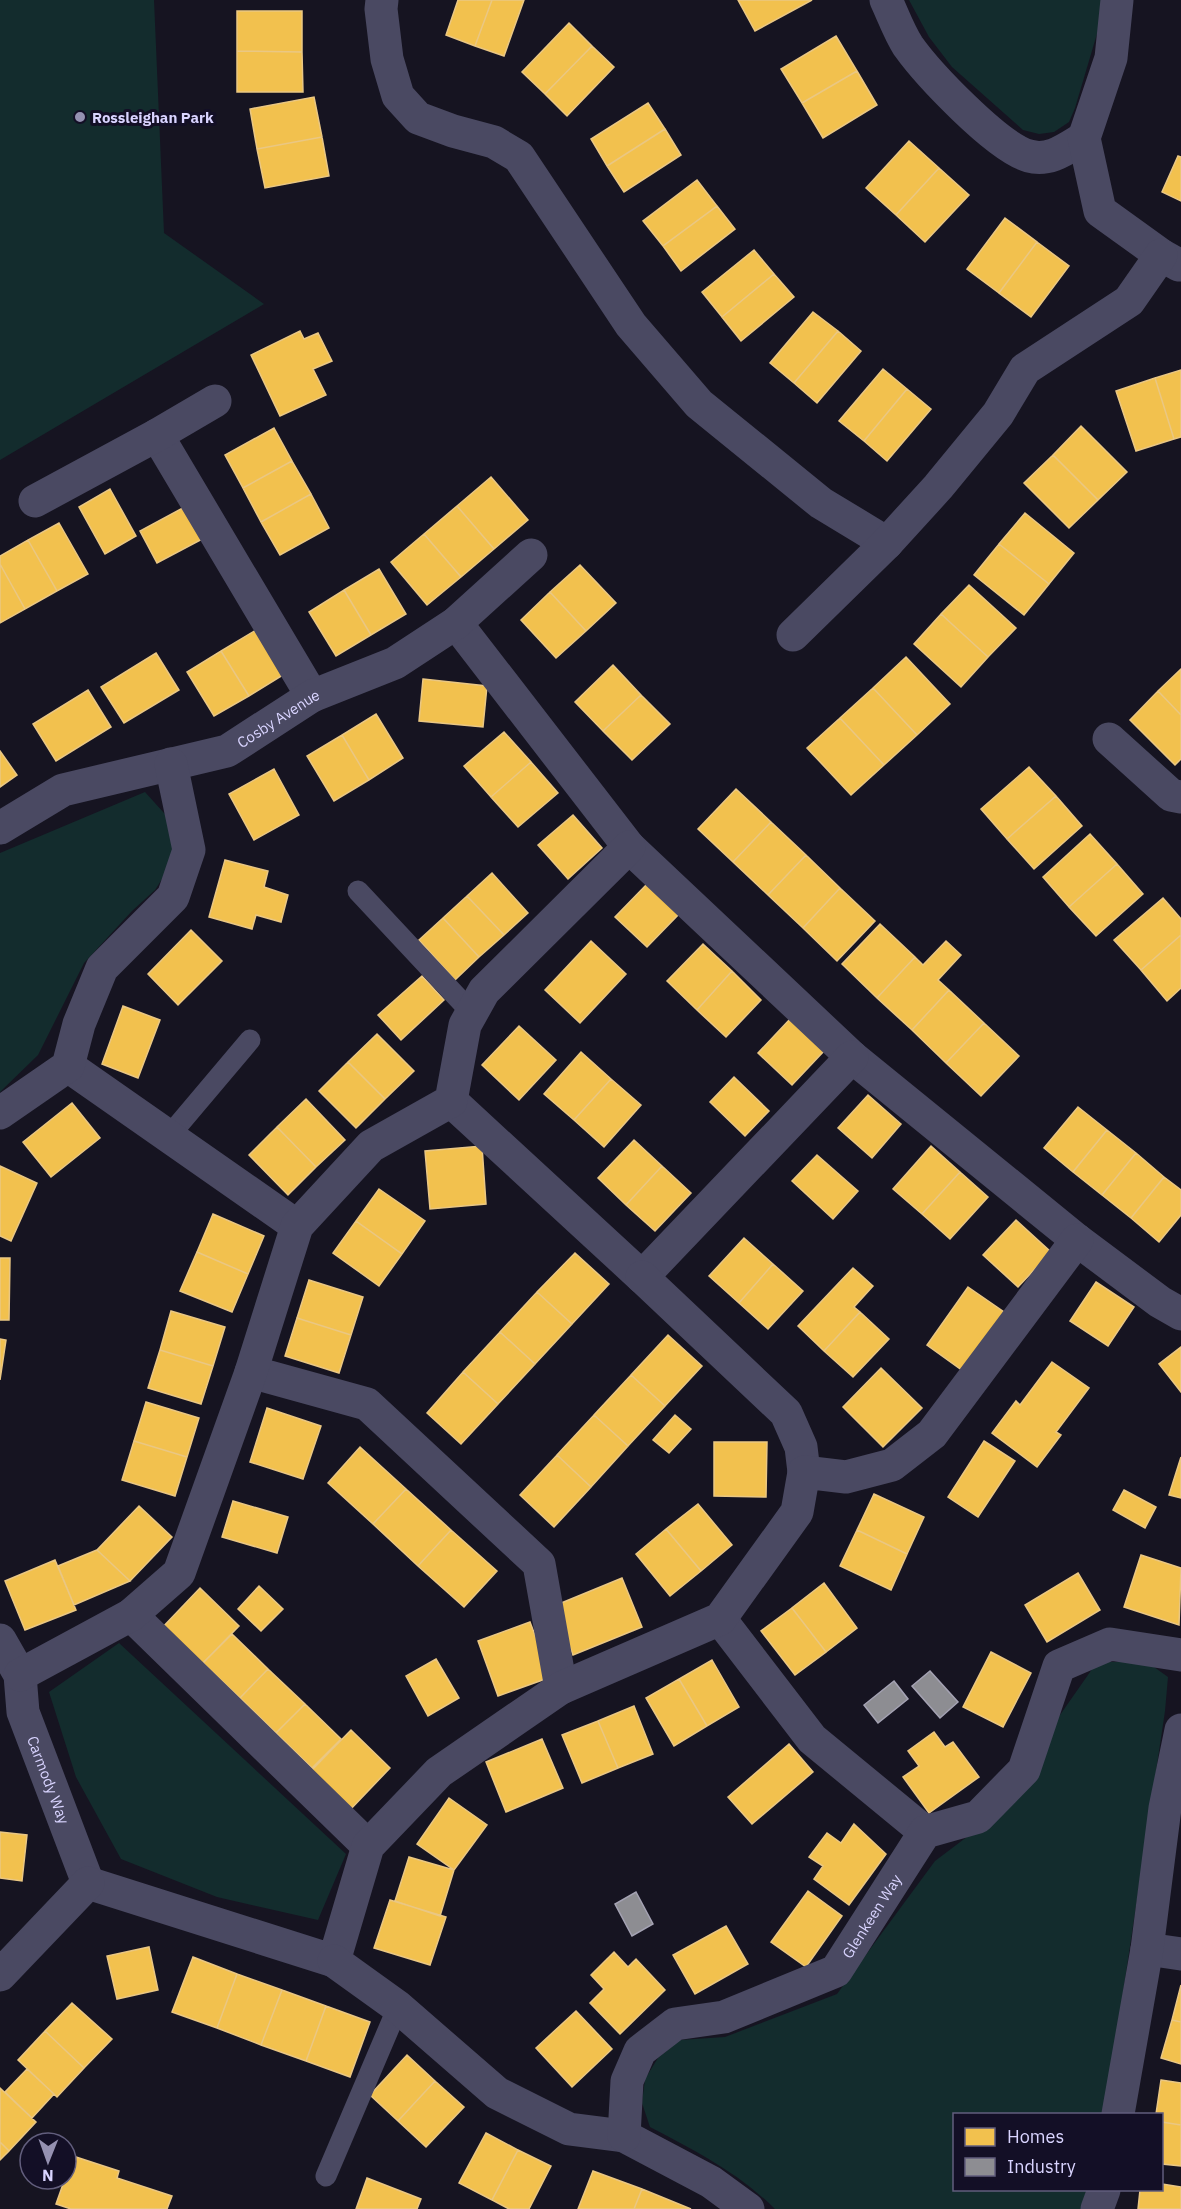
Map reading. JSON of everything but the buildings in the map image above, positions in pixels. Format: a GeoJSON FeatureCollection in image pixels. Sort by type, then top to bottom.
{"type":"FeatureCollection","features":[{"type":"Feature","properties":{"kind":"street"},"geometry":{"type":"LineString","coordinates":[[382,0],[387,59],[398,96],[418,117],[453,131],[494,142],[519,157],[631,325],[699,404],[821,503],[887,543]]}},
{"type":"Feature","properties":{"kind":"street"},"geometry":{"type":"LineString","coordinates":[[886,0],[908,45],[946,89],[998,140],[1030,156],[1055,156],[1084,138]]}},
{"type":"Feature","properties":{"kind":"street"},"geometry":{"type":"LineString","coordinates":[[793,635],[887,543],[938,487],[998,414],[1025,369],[1129,301],[1171,260],[1100,211],[1084,138],[1111,58],[1117,0]]}},
{"type":"Feature","properties":{"kind":"street"},"geometry":{"type":"LineString","coordinates":[[35,501],[215,401]]}},
{"type":"Feature","properties":{"kind":"street"},"geometry":{"type":"LineString","coordinates":[[157,435],[312,696]]}},
{"type":"Feature","properties":{"kind":"street","name":"Cosby Avenue"},"geometry":{"type":"LineString","coordinates":[[0,828],[63,790],[227,751],[312,696],[395,663],[456,622],[531,555]]}},
{"type":"Feature","properties":{"kind":"street"},"geometry":{"type":"LineString","coordinates":[[456,622],[629,847],[852,1057],[1077,1240],[1160,1302],[1181,1314]]}},
{"type":"Feature","properties":{"kind":"street"},"geometry":{"type":"LineString","coordinates":[[1109,739],[1171,795],[1181,797]]}},
{"type":"Feature","properties":{"kind":"street"},"geometry":{"type":"LineString","coordinates":[[0,1113],[68,1066],[79,1024],[102,968],[173,897],[189,850],[171,764]]}},
{"type":"Feature","properties":{"kind":"street"},"geometry":{"type":"LineString","coordinates":[[451,1101],[465,1025],[484,991],[629,847]]}},
{"type":"Feature","properties":{"kind":"street"},"geometry":{"type":"LineString","coordinates":[[642,1277],[852,1057]]}},
{"type":"Feature","properties":{"kind":"street"},"geometry":{"type":"LineString","coordinates":[[68,1066],[297,1226]]}},
{"type":"Feature","properties":{"kind":"street"},"geometry":{"type":"LineString","coordinates":[[0,1640],[20,1675],[131,1615],[179,1573],[251,1372],[297,1226],[371,1146],[451,1101]]}},
{"type":"Feature","properties":{"kind":"street"},"geometry":{"type":"LineString","coordinates":[[334,1961],[368,1846],[439,1772],[561,1689],[720,1619],[797,1512],[804,1472],[801,1447],[786,1413],[451,1101]]}},
{"type":"Feature","properties":{"kind":"street"},"geometry":{"type":"LineString","coordinates":[[804,1472],[846,1477],[892,1465],[932,1434],[1077,1240]]}},
{"type":"Feature","properties":{"kind":"street"},"geometry":{"type":"LineString","coordinates":[[251,1372],[367,1404],[539,1564],[561,1689]]}},
{"type":"Feature","properties":{"kind":"street"},"geometry":{"type":"LineString","coordinates":[[131,1615],[368,1846]]}},
{"type":"Feature","properties":{"kind":"street"},"geometry":{"type":"LineString","coordinates":[[720,1619],[812,1739],[925,1832],[978,1817],[1024,1770],[1059,1666],[1110,1644],[1181,1655]]}},
{"type":"Feature","properties":{"kind":"street","name":"Carmody Way"},"geometry":{"type":"LineString","coordinates":[[20,1675],[23,1712],[88,1883]]}},
{"type":"Feature","properties":{"kind":"street"},"geometry":{"type":"LineString","coordinates":[[1118,2113],[1148,1949],[1165,1808],[1181,1730]]}},
{"type":"Feature","properties":{"kind":"street","name":"Glenkeen Way"},"geometry":{"type":"LineString","coordinates":[[624,2136],[627,2081],[640,2051],[675,2024],[724,2017],[837,1971],[925,1832]]}},
{"type":"Feature","properties":{"kind":"street"},"geometry":{"type":"LineString","coordinates":[[0,1975],[88,1883],[334,1961],[398,2007],[497,2093],[569,2129],[624,2136],[711,2182],[748,2209]]}},
{"type":"Feature","properties":{"kind":"street"},"geometry":{"type":"LineString","coordinates":[[1148,1949],[1181,1954]]}},
{"type":"Feature","properties":{"kind":"street"},"geometry":{"type":"LineString","coordinates":[[1097,2209],[1104,2191]]}},
{"type":"Feature","properties":{"kind":"lane"},"geometry":{"type":"LineString","coordinates":[[358,891],[472,1012]]}},
{"type":"Feature","properties":{"kind":"lane"},"geometry":{"type":"LineString","coordinates":[[169,1136],[250,1040]]}},
{"type":"Feature","properties":{"kind":"lane"},"geometry":{"type":"LineString","coordinates":[[326,2176],[398,2007]]}},
{"type":"Feature","properties":{"kind":"green space","name":"Rossleighan Park"},"geometry":{"type":"Polygon","coordinates":[[[0,0],[154,0],[164,233],[264,304],[0,460],[0,0]]]}},
{"type":"Feature","properties":{"kind":"green space"},"geometry":{"type":"Polygon","coordinates":[[[909,0],[1107,0],[1069,122],[1054,132],[1039,134],[1023,130],[952,67],[929,37],[909,0]]]}},
{"type":"Feature","properties":{"kind":"green space"},"geometry":{"type":"Polygon","coordinates":[[[145,792],[173,823],[176,857],[155,890],[132,911],[84,963],[38,1055],[0,1092],[0,853],[145,792]]]}},
{"type":"Feature","properties":{"kind":"green space"},"geometry":{"type":"Polygon","coordinates":[[[119,1643],[346,1854],[318,1920],[217,1897],[121,1859],[76,1777],[49,1692],[119,1643]]]}},
{"type":"Feature","properties":{"kind":"green space"},"geometry":{"type":"Polygon","coordinates":[[[1097,1662],[1147,1662],[1168,1677],[1165,1711],[1105,2113],[953,2113],[953,2191],[1092,2191],[1085,2209],[775,2209],[731,2173],[650,2127],[642,2103],[645,2079],[658,2058],[680,2040],[725,2037],[837,1994],[935,1861],[984,1824],[1097,1662]]]}},
{"type":"Feature","properties":{"kind":"place","name":"Rossleighan Park"},"geometry":{"type":"Point","coordinates":[80,117]}}]}
